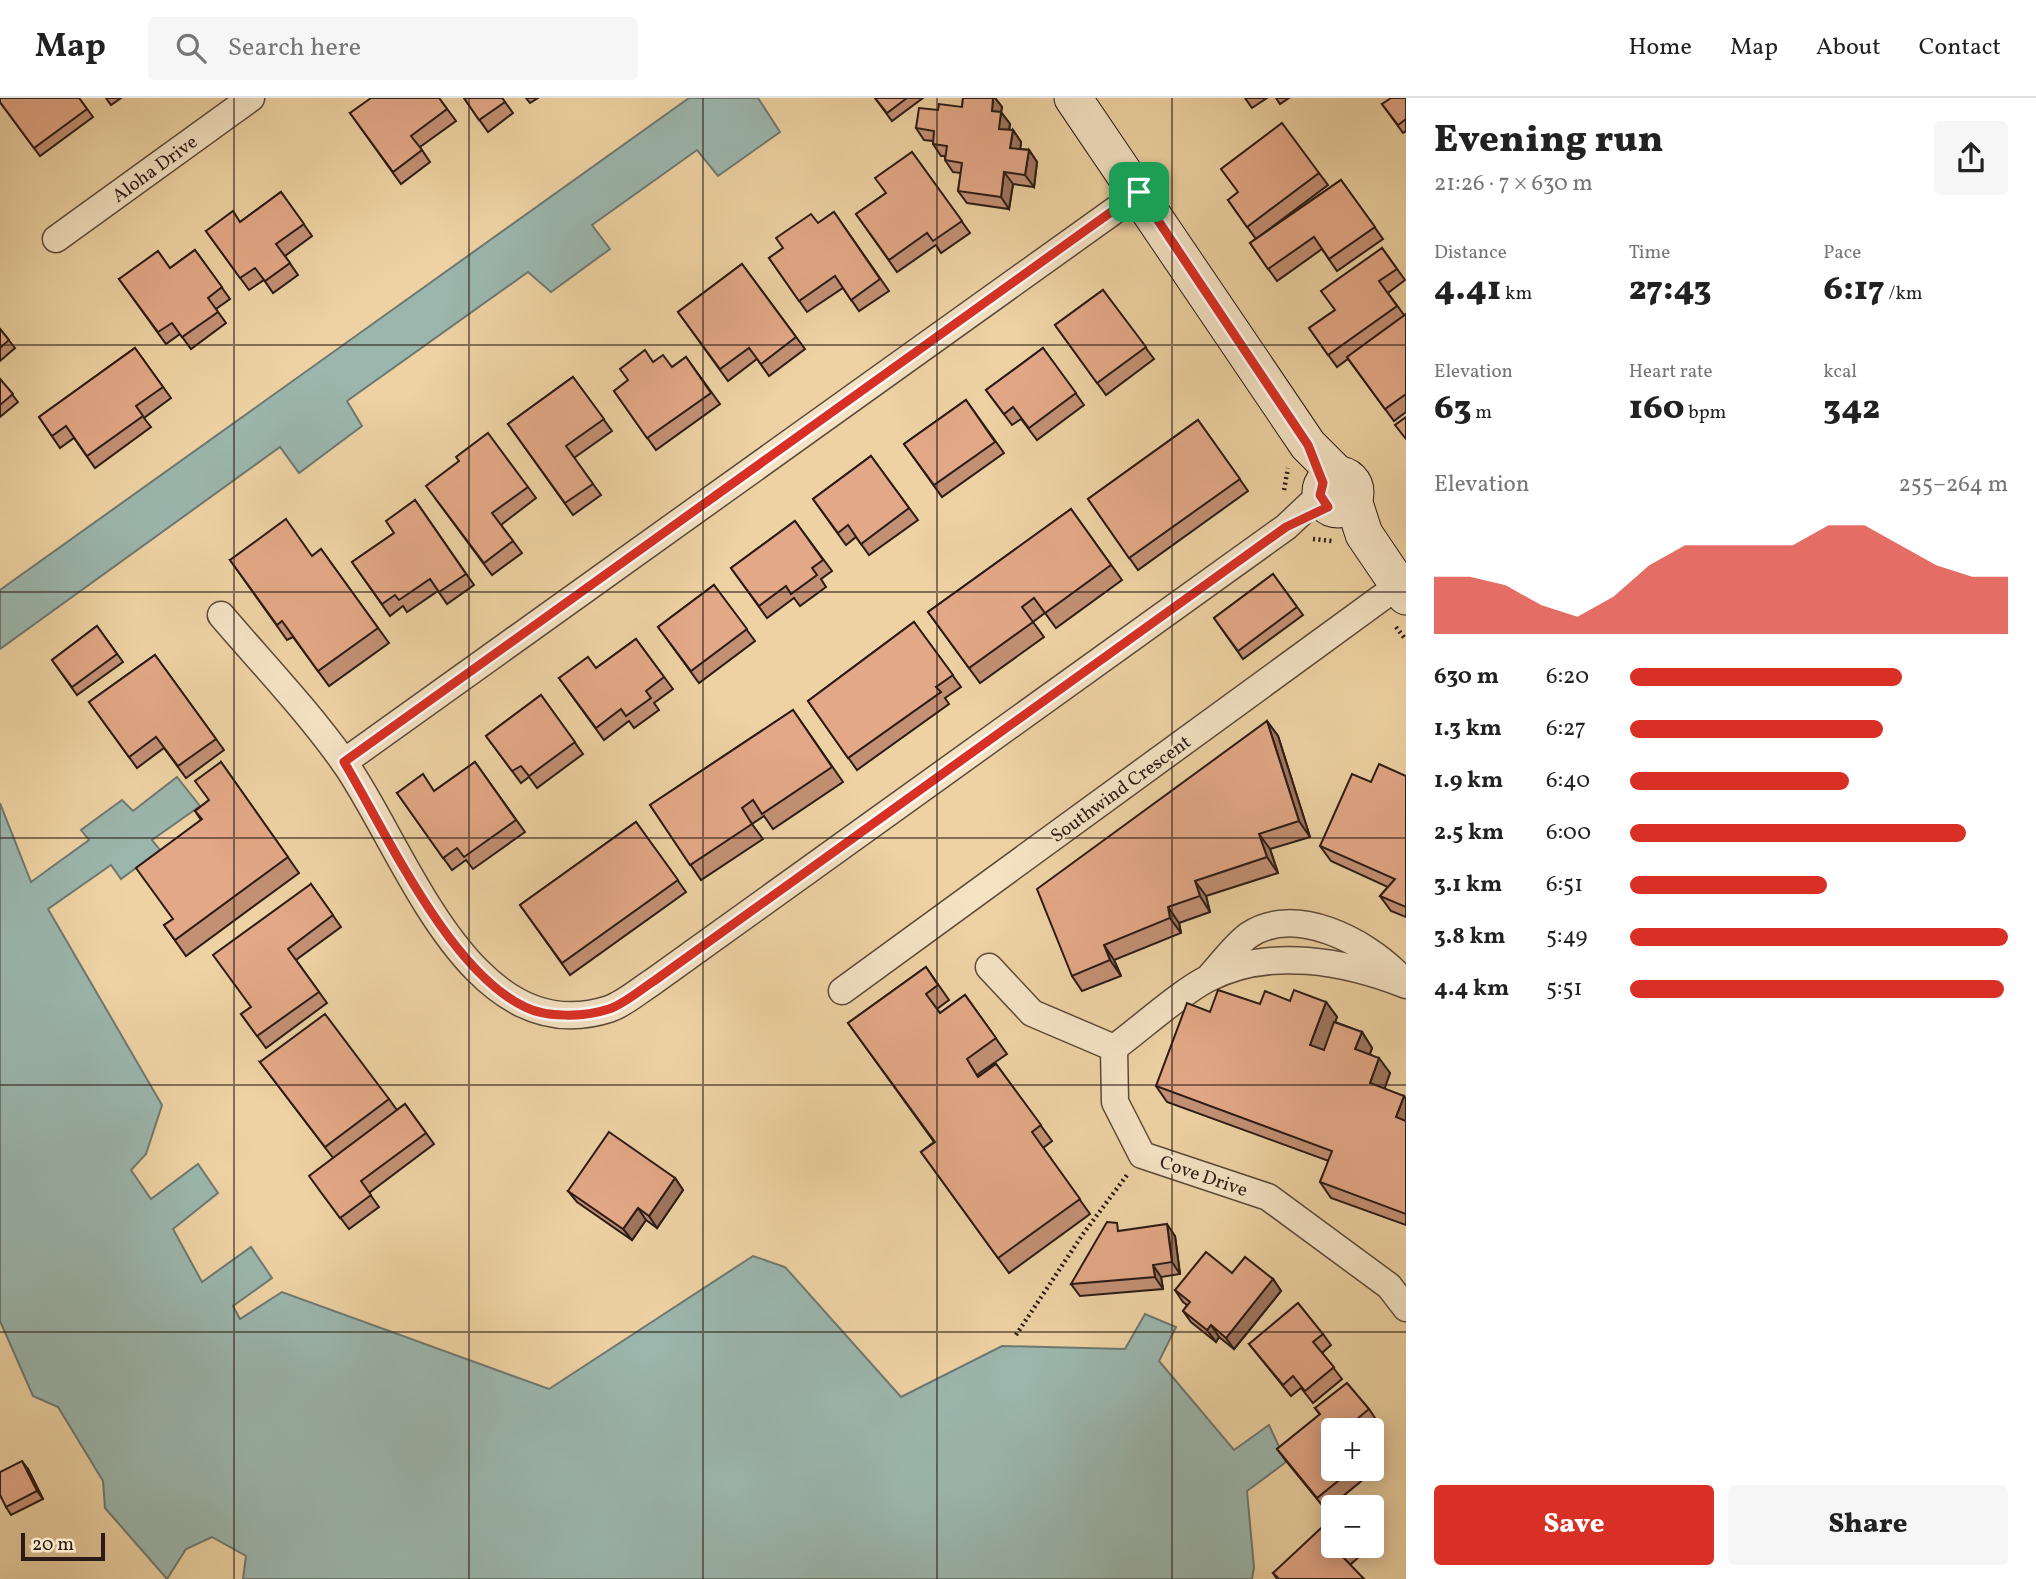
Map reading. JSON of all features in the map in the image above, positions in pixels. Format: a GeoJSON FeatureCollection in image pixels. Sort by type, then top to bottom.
{"type":"FeatureCollection","features":[{"type":"Feature","properties":{"kind":"street","name":"Aloha Drive"},"geometry":{"type":"LineString","coordinates":[[56,239],[251,98]]}},
{"type":"Feature","properties":{"kind":"street"},"geometry":{"type":"LineString","coordinates":[[1073,98],[1308,445],[1337,500],[1402,590]]}},
{"type":"Feature","properties":{"kind":"street"},"geometry":{"type":"LineString","coordinates":[[344,762],[1139,192]]}},
{"type":"Feature","properties":{"kind":"street"},"geometry":{"type":"LineString","coordinates":[[221,615],[344,762],[440,925],[494,988],[527,1009],[572,1015],[610,1009],[654,981],[1286,527],[1337,500]]}},
{"type":"Feature","properties":{"kind":"street","name":"Southwind Crescent"},"geometry":{"type":"LineString","coordinates":[[842,991],[1402,590]]}},
{"type":"Feature","properties":{"kind":"street"},"geometry":{"type":"LineString","coordinates":[[989,967],[1032,1013],[1114,1048],[1208,978],[1251,934],[1279,926],[1312,923],[1352,940],[1385,962],[1406,985]]}},
{"type":"Feature","properties":{"kind":"street"},"geometry":{"type":"LineString","coordinates":[[1208,978],[1250,964],[1307,960],[1372,972],[1406,985]]}},
{"type":"Feature","properties":{"kind":"street","name":"Cove Drive"},"geometry":{"type":"LineString","coordinates":[[1114,1048],[1115,1102],[1142,1155],[1268,1197],[1390,1286],[1406,1308]]}},
{"type":"Feature","properties":{"kind":"path"},"geometry":{"type":"LineString","coordinates":[[1016,1335],[1083,1234],[1142,1155]]}},
{"type":"Feature","properties":{"kind":"water"},"geometry":{"type":"Polygon","coordinates":[[[689,98],[758,98],[780,132],[718,176],[697,150],[592,225],[610,249],[551,292],[528,272],[347,401],[362,426],[299,473],[280,447],[0,649],[0,590],[689,98]]]}},
{"type":"Feature","properties":{"kind":"water"},"geometry":{"type":"Polygon","coordinates":[[[177,777],[200,806],[152,840],[160,850],[121,879],[111,865],[48,909],[162,1105],[146,1154],[131,1170],[151,1199],[198,1164],[218,1193],[173,1229],[202,1282],[251,1247],[272,1278],[233,1306],[240,1319],[282,1292],[549,1389],[753,1256],[785,1267],[901,1397],[1002,1346],[1125,1349],[1145,1314],[1176,1327],[1159,1361],[1234,1450],[1269,1425],[1286,1462],[1247,1491],[1254,1568],[1252,1579],[243,1579],[246,1556],[212,1537],[186,1549],[167,1579],[105,1508],[103,1481],[58,1407],[33,1396],[0,1321],[0,803],[31,882],[89,840],[81,830],[122,800],[133,811],[177,777]]]}},
{"type":"Feature","properties":{"kind":"building"},"geometry":{"type":"Polygon","coordinates":[[[0,98],[79,98],[87,109],[34,148],[0,102],[0,98]]]}},
{"type":"Feature","properties":{"kind":"building"},"geometry":{"type":"Polygon","coordinates":[[[371,98],[439,98],[447,109],[411,136],[422,150],[393,172],[350,113],[371,98]]]}},
{"type":"Feature","properties":{"kind":"building"},"geometry":{"type":"Polygon","coordinates":[[[464,98],[502,98],[505,102],[479,120],[464,98]]]}},
{"type":"Feature","properties":{"kind":"building"},"geometry":{"type":"Polygon","coordinates":[[[875,98],[907,98],[887,113],[875,98]]]}},
{"type":"Feature","properties":{"kind":"building"},"geometry":{"type":"Polygon","coordinates":[[[963,98],[993,98],[992,111],[1001,112],[999,129],[1013,130],[1010,148],[1029,150],[1025,175],[1004,172],[1001,197],[958,191],[962,163],[945,160],[947,146],[933,144],[934,131],[916,128],[919,108],[938,110],[939,104],[962,107],[963,98]]]}},
{"type":"Feature","properties":{"kind":"building"},"geometry":{"type":"Polygon","coordinates":[[[1391,98],[1406,98],[1406,119],[1398,125],[1382,104],[1391,98]]]}},
{"type":"Feature","properties":{"kind":"building"},"geometry":{"type":"Polygon","coordinates":[[[1282,123],[1319,173],[1247,227],[1228,200],[1238,192],[1221,169],[1282,123]]]}},
{"type":"Feature","properties":{"kind":"building"},"geometry":{"type":"Polygon","coordinates":[[[912,152],[962,221],[933,241],[927,233],[889,260],[856,214],[886,193],[875,178],[912,152]]]}},
{"type":"Feature","properties":{"kind":"building"},"geometry":{"type":"Polygon","coordinates":[[[1341,180],[1375,227],[1329,259],[1314,237],[1268,269],[1250,243],[1341,180]]]}},
{"type":"Feature","properties":{"kind":"building"},"geometry":{"type":"Polygon","coordinates":[[[281,192],[304,224],[276,244],[290,263],[265,281],[255,268],[240,278],[206,231],[233,211],[240,222],[281,192]]]}},
{"type":"Feature","properties":{"kind":"building"},"geometry":{"type":"Polygon","coordinates":[[[834,212],[880,279],[851,300],[835,276],[799,301],[769,258],[783,248],[776,238],[811,214],[818,223],[834,212]]]}},
{"type":"Feature","properties":{"kind":"building"},"geometry":{"type":"Polygon","coordinates":[[[1382,248],[1397,269],[1379,281],[1397,306],[1328,355],[1309,328],[1335,310],[1321,291],[1382,248]]]}},
{"type":"Feature","properties":{"kind":"building"},"geometry":{"type":"Polygon","coordinates":[[[195,250],[222,287],[208,298],[218,312],[182,337],[172,323],[158,332],[119,279],[158,251],[170,268],[195,250]]]}},
{"type":"Feature","properties":{"kind":"building"},"geometry":{"type":"Polygon","coordinates":[[[742,264],[796,337],[761,364],[749,348],[720,369],[678,312],[742,264]]]}},
{"type":"Feature","properties":{"kind":"building"},"geometry":{"type":"Polygon","coordinates":[[[1103,290],[1146,347],[1097,383],[1055,325],[1103,290]]]}},
{"type":"Feature","properties":{"kind":"building"},"geometry":{"type":"Polygon","coordinates":[[[1406,314],[1406,394],[1385,409],[1347,357],[1406,314]]]}},
{"type":"Feature","properties":{"kind":"building"},"geometry":{"type":"Polygon","coordinates":[[[0,329],[9,340],[0,348],[0,329]]]}},
{"type":"Feature","properties":{"kind":"building"},"geometry":{"type":"Polygon","coordinates":[[[135,348],[163,387],[136,406],[143,416],[87,456],[66,426],[52,436],[39,417],[135,348]]]}},
{"type":"Feature","properties":{"kind":"building"},"geometry":{"type":"Polygon","coordinates":[[[1043,348],[1076,393],[1029,428],[1013,407],[1004,414],[986,390],[1043,348]]]}},
{"type":"Feature","properties":{"kind":"building"},"geometry":{"type":"Polygon","coordinates":[[[645,350],[653,362],[663,355],[672,367],[686,357],[711,393],[647,438],[614,391],[628,380],[620,369],[645,350]]]}},
{"type":"Feature","properties":{"kind":"building"},"geometry":{"type":"Polygon","coordinates":[[[573,377],[604,419],[566,446],[593,484],[565,503],[508,424],[573,377]]]}},
{"type":"Feature","properties":{"kind":"building"},"geometry":{"type":"Polygon","coordinates":[[[0,379],[13,394],[0,405],[0,379]]]}},
{"type":"Feature","properties":{"kind":"building"},"geometry":{"type":"Polygon","coordinates":[[[966,400],[995,442],[934,485],[904,444],[966,400]]]}},
{"type":"Feature","properties":{"kind":"building"},"geometry":{"type":"Polygon","coordinates":[[[1406,417],[1406,439],[1395,425],[1406,417]]]}},
{"type":"Feature","properties":{"kind":"building"},"geometry":{"type":"Polygon","coordinates":[[[1198,420],[1240,479],[1129,558],[1088,499],[1198,420]]]}},
{"type":"Feature","properties":{"kind":"building"},"geometry":{"type":"Polygon","coordinates":[[[488,433],[528,487],[492,513],[513,541],[484,563],[426,486],[459,461],[456,457],[488,433]]]}},
{"type":"Feature","properties":{"kind":"building"},"geometry":{"type":"Polygon","coordinates":[[[871,456],[909,508],[861,544],[848,525],[838,533],[813,499],[871,456]]]}},
{"type":"Feature","properties":{"kind":"building"},"geometry":{"type":"Polygon","coordinates":[[[415,500],[466,574],[439,592],[430,579],[399,600],[395,595],[382,604],[352,562],[394,533],[386,521],[415,500]]]}},
{"type":"Feature","properties":{"kind":"building"},"geometry":{"type":"Polygon","coordinates":[[[1071,509],[1111,565],[1045,613],[1034,598],[1022,607],[1033,622],[969,668],[928,612],[1071,509]]]}},
{"type":"Feature","properties":{"kind":"building"},"geometry":{"type":"Polygon","coordinates":[[[286,519],[312,556],[321,549],[378,628],[318,671],[282,621],[277,625],[230,560],[286,519]]]}},
{"type":"Feature","properties":{"kind":"building"},"geometry":{"type":"Polygon","coordinates":[[[795,521],[823,560],[812,568],[817,575],[791,594],[786,586],[759,606],[731,568],[795,521]]]}},
{"type":"Feature","properties":{"kind":"building"},"geometry":{"type":"Polygon","coordinates":[[[1273,574],[1297,607],[1238,651],[1214,618],[1273,574]]]}},
{"type":"Feature","properties":{"kind":"building"},"geometry":{"type":"Polygon","coordinates":[[[714,585],[747,629],[691,671],[658,627],[714,585]]]}},
{"type":"Feature","properties":{"kind":"building"},"geometry":{"type":"Polygon","coordinates":[[[914,622],[953,675],[936,687],[941,692],[848,758],[808,701],[914,622]]]}},
{"type":"Feature","properties":{"kind":"building"},"geometry":{"type":"Polygon","coordinates":[[[97,626],[117,654],[72,687],[52,660],[97,626]]]}},
{"type":"Feature","properties":{"kind":"building"},"geometry":{"type":"Polygon","coordinates":[[[636,639],[664,677],[646,691],[651,698],[626,716],[621,709],[596,728],[559,678],[588,657],[596,668],[636,639]]]}},
{"type":"Feature","properties":{"kind":"building"},"geometry":{"type":"Polygon","coordinates":[[[155,655],[216,739],[178,766],[156,737],[129,757],[89,702],[155,655]]]}},
{"type":"Feature","properties":{"kind":"building"},"geometry":{"type":"Polygon","coordinates":[[[541,695],[575,742],[529,776],[521,766],[512,771],[486,736],[541,695]]]}},
{"type":"Feature","properties":{"kind":"building"},"geometry":{"type":"Polygon","coordinates":[[[793,710],[832,767],[762,814],[753,800],[742,808],[752,824],[690,865],[650,805],[793,710]]]}},
{"type":"Feature","properties":{"kind":"building"},"geometry":{"type":"Polygon","coordinates":[[[1267,721],[1299,821],[1259,834],[1267,857],[1195,881],[1200,896],[1168,907],[1170,918],[1104,945],[1110,960],[1072,976],[1037,889],[1267,721]]]}},
{"type":"Feature","properties":{"kind":"building"},"geometry":{"type":"Polygon","coordinates":[[[221,762],[288,857],[175,940],[164,925],[173,919],[136,868],[202,819],[195,811],[209,800],[195,781],[221,762]]]}},
{"type":"Feature","properties":{"kind":"building"},"geometry":{"type":"Polygon","coordinates":[[[475,762],[516,820],[464,857],[457,848],[443,858],[397,793],[423,774],[434,791],[475,762]]]}},
{"type":"Feature","properties":{"kind":"building"},"geometry":{"type":"Polygon","coordinates":[[[1379,764],[1406,776],[1406,907],[1380,896],[1395,879],[1320,846],[1352,774],[1371,782],[1379,764]]]}},
{"type":"Feature","properties":{"kind":"building"},"geometry":{"type":"Polygon","coordinates":[[[636,822],[678,880],[562,963],[520,905],[636,822]]]}},
{"type":"Feature","properties":{"kind":"building"},"geometry":{"type":"Polygon","coordinates":[[[311,884],[333,915],[288,949],[319,992],[257,1036],[241,1014],[251,1007],[213,955],[311,884]]]}},
{"type":"Feature","properties":{"kind":"building"},"geometry":{"type":"Polygon","coordinates":[[[926,967],[938,985],[926,994],[940,1013],[965,995],[996,1038],[967,1059],[978,1077],[996,1064],[1041,1125],[1032,1132],[1080,1199],[998,1258],[921,1152],[935,1142],[848,1023],[926,967]]]}},
{"type":"Feature","properties":{"kind":"building"},"geometry":{"type":"Polygon","coordinates":[[[1218,990],[1260,1004],[1265,991],[1290,1001],[1294,990],[1326,1002],[1310,1045],[1324,1050],[1334,1022],[1362,1032],[1355,1049],[1379,1058],[1370,1083],[1404,1096],[1396,1117],[1406,1121],[1406,1214],[1320,1182],[1332,1151],[1156,1086],[1187,1003],[1210,1012],[1218,990]]]}},
{"type":"Feature","properties":{"kind":"building"},"geometry":{"type":"Polygon","coordinates":[[[325,1014],[389,1099],[325,1147],[260,1062],[325,1014]]]}},
{"type":"Feature","properties":{"kind":"building"},"geometry":{"type":"Polygon","coordinates":[[[405,1104],[426,1133],[361,1181],[371,1195],[340,1218],[309,1176],[405,1104]]]}},
{"type":"Feature","properties":{"kind":"building"},"geometry":{"type":"Polygon","coordinates":[[[609,1132],[675,1178],[649,1216],[638,1208],[623,1229],[568,1191],[609,1132]]]}},
{"type":"Feature","properties":{"kind":"building"},"geometry":{"type":"Polygon","coordinates":[[[1107,1222],[1117,1223],[1118,1231],[1167,1224],[1172,1262],[1153,1265],[1155,1277],[1071,1284],[1107,1222]]]}},
{"type":"Feature","properties":{"kind":"building"},"geometry":{"type":"Polygon","coordinates":[[[1206,1252],[1232,1273],[1245,1257],[1273,1279],[1226,1338],[1211,1325],[1207,1330],[1183,1311],[1190,1302],[1175,1290],[1206,1252]]]}},
{"type":"Feature","properties":{"kind":"building"},"geometry":{"type":"Polygon","coordinates":[[[1298,1303],[1323,1334],[1313,1342],[1334,1367],[1305,1391],[1293,1376],[1283,1385],[1249,1344],[1298,1303]]]}},
{"type":"Feature","properties":{"kind":"building"},"geometry":{"type":"Polygon","coordinates":[[[1347,1383],[1369,1409],[1358,1418],[1321,1418],[1321,1481],[1338,1481],[1317,1498],[1277,1449],[1320,1414],[1315,1408],[1347,1383]]]}},
{"type":"Feature","properties":{"kind":"building"},"geometry":{"type":"Polygon","coordinates":[[[22,1461],[37,1491],[6,1507],[0,1495],[0,1472],[22,1461]]]}},
{"type":"Feature","properties":{"kind":"building"},"geometry":{"type":"Polygon","coordinates":[[[1321,1528],[1321,1558],[1344,1558],[1364,1579],[1279,1579],[1273,1573],[1321,1528]]]}},
{"type":"Feature","properties":{"kind":"route"},"geometry":{"type":"LineString","coordinates":[[1139,192],[1308,445],[1323,483],[1320,495],[1328,507],[1286,527],[654,981],[610,1009],[572,1015],[527,1009],[494,988],[440,925],[344,762],[1139,192]]}}]}
